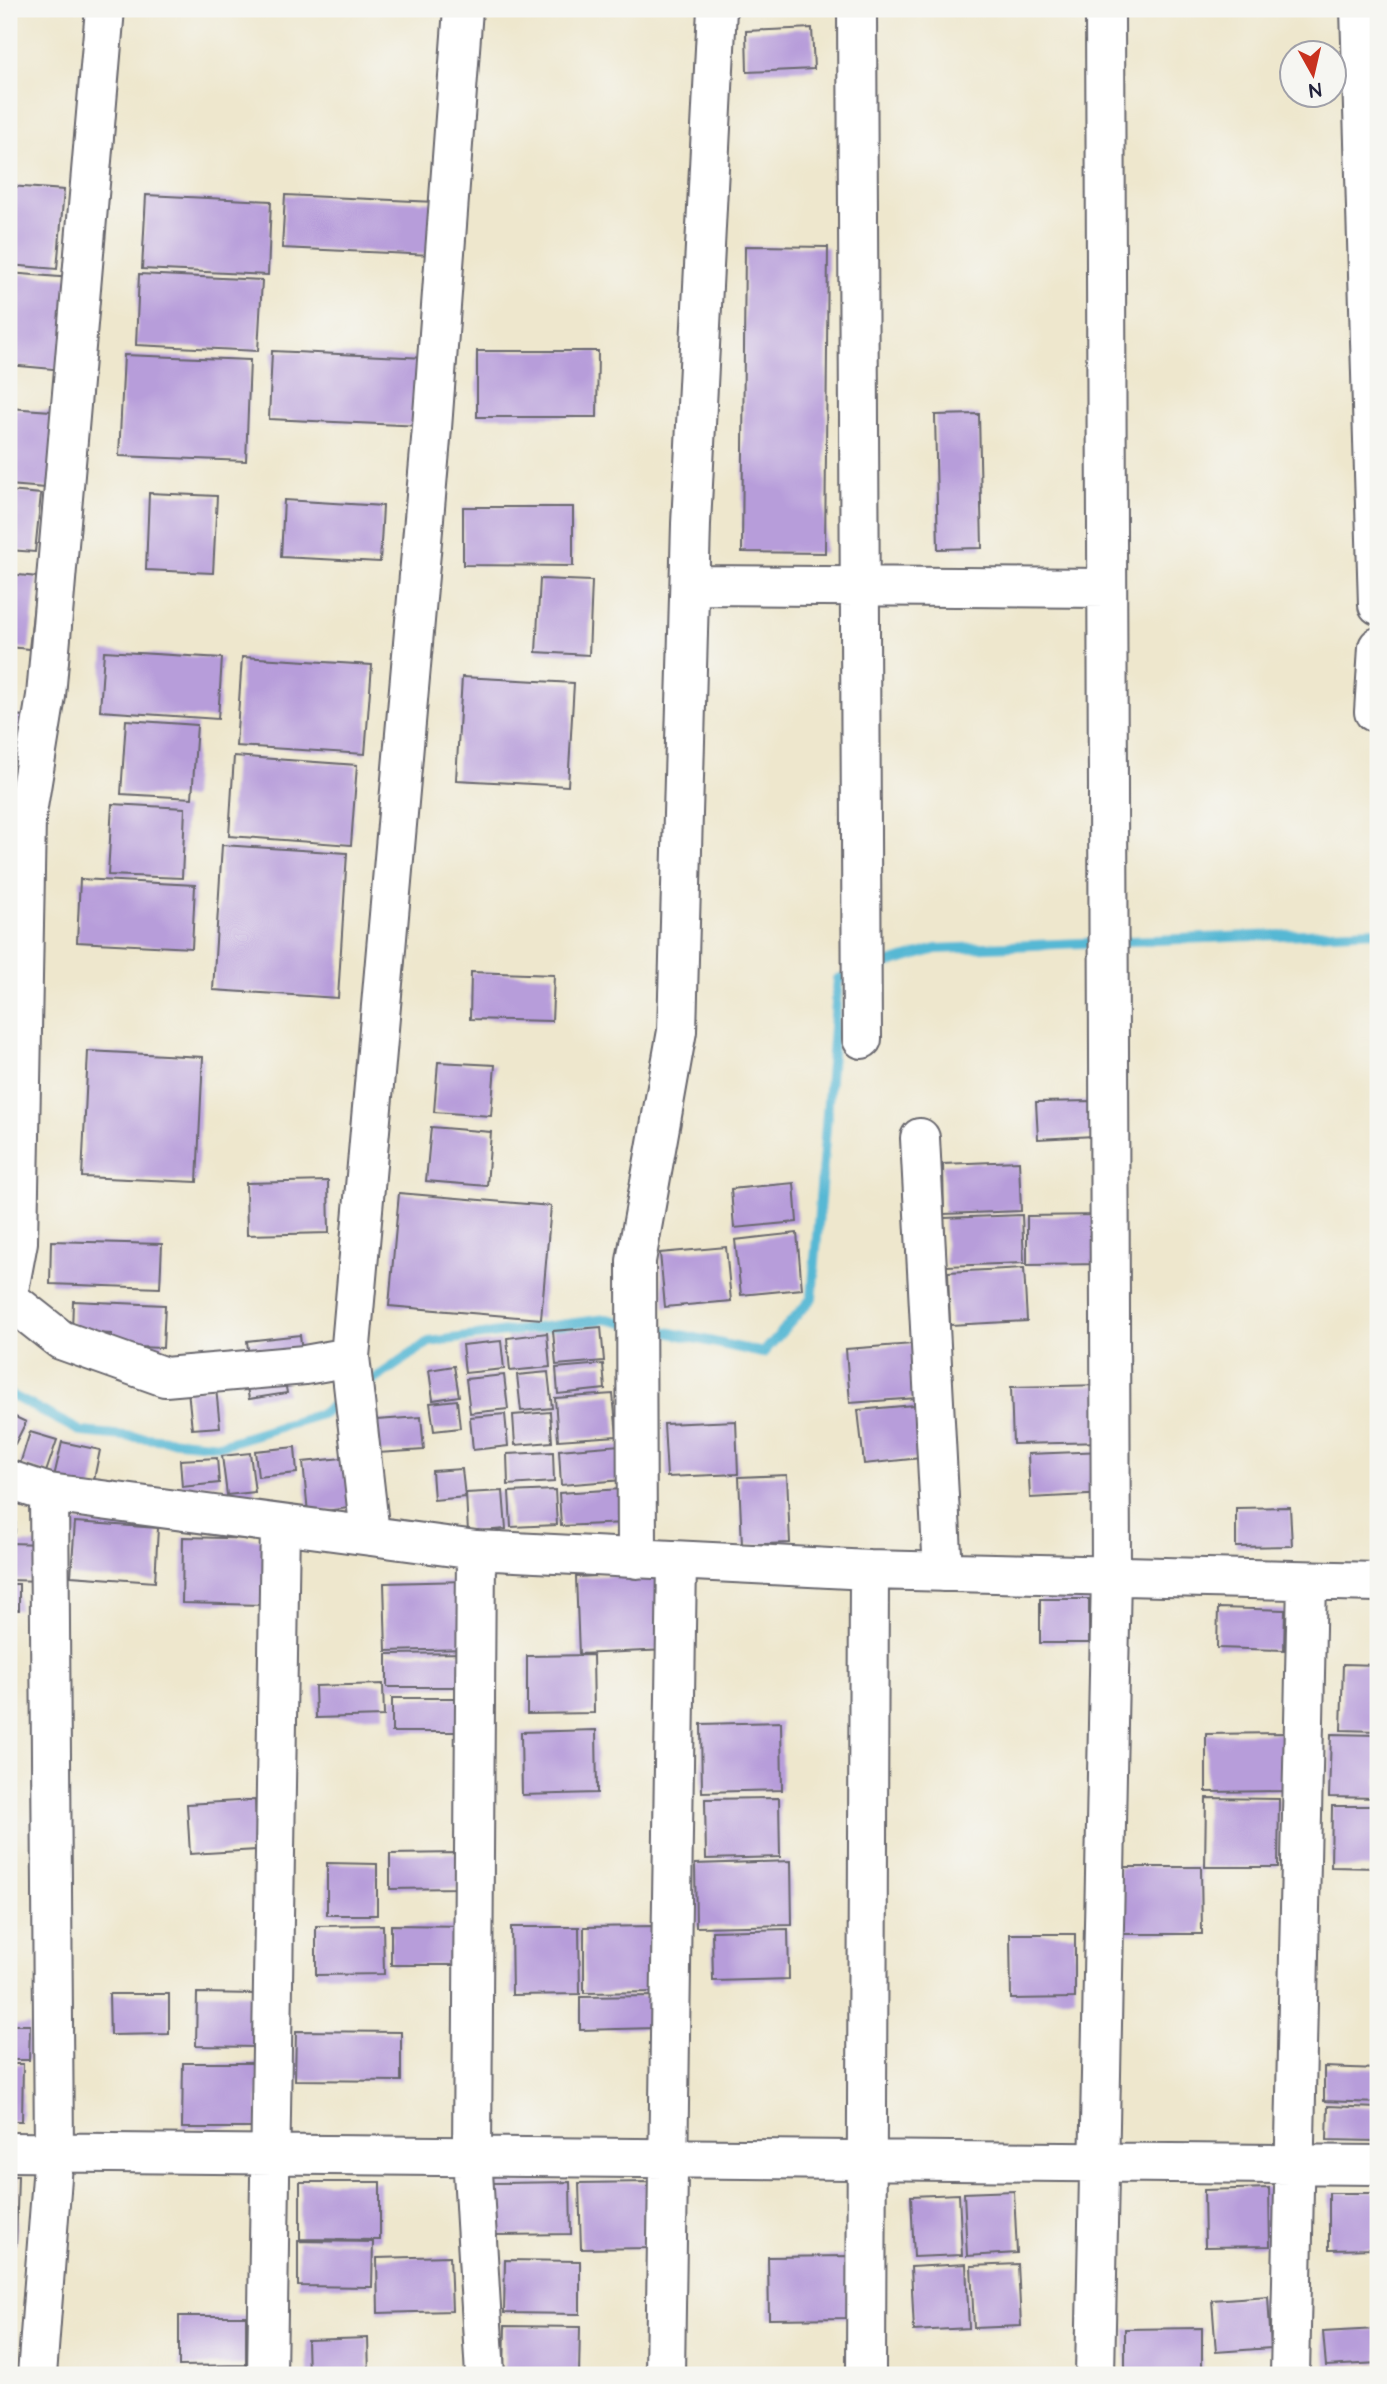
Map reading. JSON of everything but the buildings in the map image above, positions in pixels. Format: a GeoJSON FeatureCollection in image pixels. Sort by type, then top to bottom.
{"type":"FeatureCollection","features":[{"type":"Feature","properties":{"kind":"street"},"geometry":{"type":"LineString","coordinates":[[9,1290],[18,1242],[26,819],[46,696],[105,9]]}},
{"type":"Feature","properties":{"kind":"street"},"geometry":{"type":"LineString","coordinates":[[370,1534],[351,1361],[432,428],[463,9]]}},
{"type":"Feature","properties":{"kind":"street"},"geometry":{"type":"LineString","coordinates":[[637,1559],[636,1261],[677,1031],[690,585],[718,9]]}},
{"type":"Feature","properties":{"kind":"street"},"geometry":{"type":"LineString","coordinates":[[857,9],[862,1039]]}},
{"type":"Feature","properties":{"kind":"street"},"geometry":{"type":"LineString","coordinates":[[1095,2375],[1097,2163],[1111,1574],[1105,9]]}},
{"type":"Feature","properties":{"kind":"street"},"geometry":{"type":"LineString","coordinates":[[1360,9],[1378,605]]}},
{"type":"Feature","properties":{"kind":"street"},"geometry":{"type":"LineString","coordinates":[[690,585],[1107,588]]}},
{"type":"Feature","properties":{"kind":"street"},"geometry":{"type":"LineString","coordinates":[[1374,712],[1378,647]]}},
{"type":"Feature","properties":{"kind":"street"},"geometry":{"type":"LineString","coordinates":[[920,1138],[943,1572]]}},
{"type":"Feature","properties":{"kind":"street"},"geometry":{"type":"LineString","coordinates":[[9,1298],[61,1340],[165,1377],[351,1361]]}},
{"type":"Feature","properties":{"kind":"street"},"geometry":{"type":"LineString","coordinates":[[9,1480],[49,1493],[476,1550],[869,1570],[1378,1582]]}},
{"type":"Feature","properties":{"kind":"street"},"geometry":{"type":"LineString","coordinates":[[37,2375],[54,2151],[49,1493]]}},
{"type":"Feature","properties":{"kind":"street"},"geometry":{"type":"LineString","coordinates":[[267,2375],[268,2153],[280,1524]]}},
{"type":"Feature","properties":{"kind":"street"},"geometry":{"type":"LineString","coordinates":[[476,1550],[472,2155],[485,2375]]}},
{"type":"Feature","properties":{"kind":"street"},"geometry":{"type":"LineString","coordinates":[[665,2375],[677,1561]]}},
{"type":"Feature","properties":{"kind":"street"},"geometry":{"type":"LineString","coordinates":[[866,2375],[869,1570]]}},
{"type":"Feature","properties":{"kind":"street"},"geometry":{"type":"LineString","coordinates":[[1290,2375],[1307,1581]]}},
{"type":"Feature","properties":{"kind":"street"},"geometry":{"type":"LineString","coordinates":[[9,2152],[1378,2165]]}},
{"type":"Feature","properties":{"kind":"waterway"},"geometry":{"type":"LineString","coordinates":[[870,969],[936,949],[1378,931]]}},
{"type":"Feature","properties":{"kind":"waterway"},"geometry":{"type":"LineString","coordinates":[[644,1327],[763,1353],[812,1298],[838,979],[854,974]]}},
{"type":"Feature","properties":{"kind":"waterway"},"geometry":{"type":"LineString","coordinates":[[363,1387],[429,1342],[606,1319],[629,1324]]}},
{"type":"Feature","properties":{"kind":"waterway"},"geometry":{"type":"LineString","coordinates":[[9,1394],[82,1432],[221,1445],[321,1414],[346,1397]]}}]}
